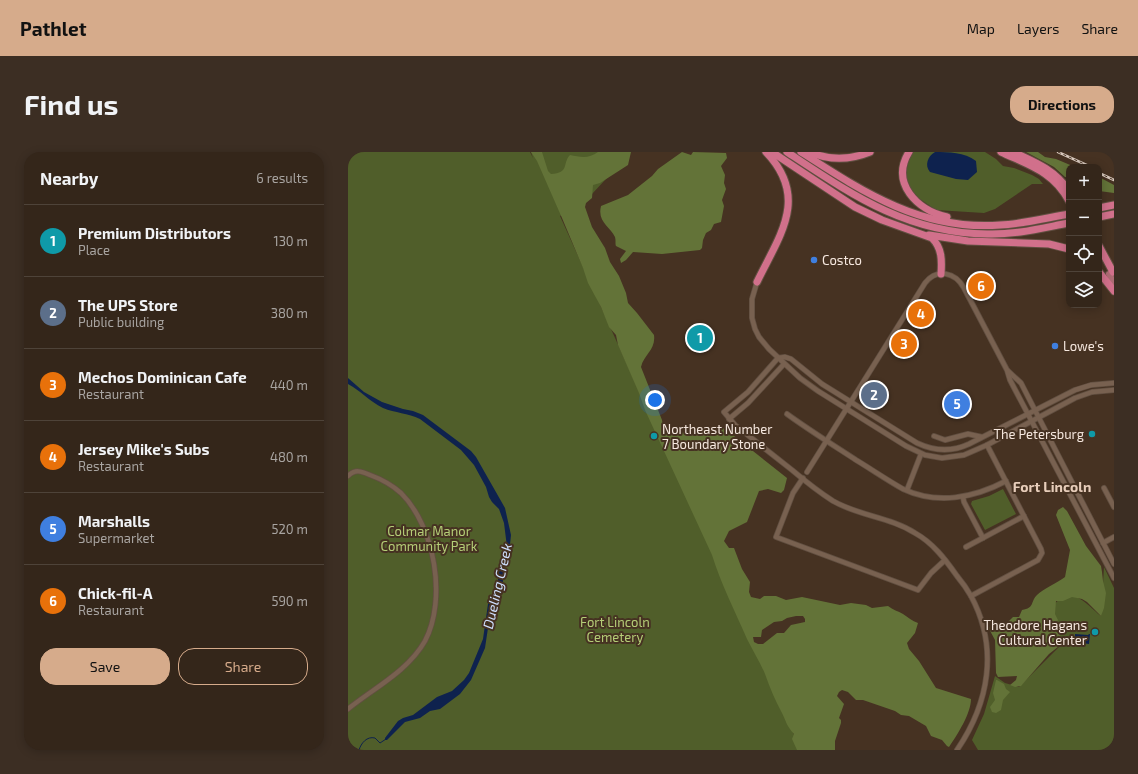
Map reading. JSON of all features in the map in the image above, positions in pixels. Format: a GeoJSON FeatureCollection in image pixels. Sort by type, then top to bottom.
{"type":"FeatureCollection","features":[{"type":"Feature","properties":{"kind":"highway"},"geometry":{"type":"LineString","coordinates":[[757,282],[784,226],[789,207],[789,198],[785,180],[777,166],[766,152]]}},
{"type":"Feature","properties":{"kind":"highway"},"geometry":{"type":"LineString","coordinates":[[772,152],[855,206],[886,221],[932,238],[939,247],[941,254],[941,274]]}},
{"type":"Feature","properties":{"kind":"highway"},"geometry":{"type":"LineString","coordinates":[[787,152],[861,200],[895,215],[926,225],[959,232],[987,234],[1023,231],[1066,224]]}},
{"type":"Feature","properties":{"kind":"highway"},"geometry":{"type":"LineString","coordinates":[[801,152],[862,191],[880,200],[908,211],[936,219],[983,226],[1009,225],[1066,215]]}},
{"type":"Feature","properties":{"kind":"highway"},"geometry":{"type":"LineString","coordinates":[[810,152],[826,157],[844,159],[870,152]]}},
{"type":"Feature","properties":{"kind":"highway"},"geometry":{"type":"LineString","coordinates":[[909,152],[903,165],[904,182],[909,194],[920,205],[934,213],[949,218],[1009,225]]}},
{"type":"Feature","properties":{"kind":"highway"},"geometry":{"type":"LineString","coordinates":[[1001,152],[1047,174],[1059,186],[1068,200]]}},
{"type":"Feature","properties":{"kind":"highway"},"geometry":{"type":"LineString","coordinates":[[1013,152],[1049,170],[1062,181],[1066,187]]}},
{"type":"Feature","properties":{"kind":"highway"},"geometry":{"type":"LineString","coordinates":[[1102,207],[1114,205]]}},
{"type":"Feature","properties":{"kind":"highway"},"geometry":{"type":"LineString","coordinates":[[1102,216],[1114,214]]}},
{"type":"Feature","properties":{"kind":"highway"},"geometry":{"type":"LineString","coordinates":[[919,233],[962,240],[1044,244],[1066,249]]}},
{"type":"Feature","properties":{"kind":"highway"},"geometry":{"type":"LineString","coordinates":[[1102,252],[1114,261]]}},
{"type":"Feature","properties":{"kind":"highway"},"geometry":{"type":"LineString","coordinates":[[1102,254],[1113,273]]}},
{"type":"Feature","properties":{"kind":"highway"},"geometry":{"type":"LineString","coordinates":[[1102,271],[1106,273],[1113,273]]}},
{"type":"Feature","properties":{"kind":"highway"},"geometry":{"type":"LineString","coordinates":[[1102,276],[1114,291]]}},
{"type":"Feature","properties":{"kind":"main road"},"geometry":{"type":"LineString","coordinates":[[1113,273],[1114,283]]}},
{"type":"Feature","properties":{"kind":"street"},"geometry":{"type":"LineString","coordinates":[[807,472],[923,285],[932,276],[941,274],[953,276],[961,283],[1114,578]]}},
{"type":"Feature","properties":{"kind":"street"},"geometry":{"type":"LineString","coordinates":[[757,282],[751,308],[753,323],[762,341],[778,358],[812,386],[921,454],[938,458],[956,457],[968,454],[1083,395],[1098,391],[1114,390]]}},
{"type":"Feature","properties":{"kind":"street"},"geometry":{"type":"LineString","coordinates":[[957,750],[972,727],[984,693],[987,673],[985,635],[971,596],[946,560],[926,540],[911,530],[893,522],[859,512],[840,504],[820,492],[729,419],[724,412],[744,396],[778,358],[785,357],[791,359],[818,382],[913,440],[930,448],[943,450],[965,446],[1080,388],[1096,384],[1114,383]]}},
{"type":"Feature","properties":{"kind":"street"},"geometry":{"type":"LineString","coordinates":[[729,419],[748,404],[784,364]]}},
{"type":"Feature","properties":{"kind":"street"},"geometry":{"type":"LineString","coordinates":[[1007,370],[1019,381],[1035,410],[1114,564]]}},
{"type":"Feature","properties":{"kind":"street"},"geometry":{"type":"LineString","coordinates":[[787,414],[826,441],[907,490],[932,497],[962,497],[983,492],[1006,481]]}},
{"type":"Feature","properties":{"kind":"street"},"geometry":{"type":"LineString","coordinates":[[934,436],[945,440],[968,434],[982,437]]}},
{"type":"Feature","properties":{"kind":"street"},"geometry":{"type":"LineString","coordinates":[[971,596],[1040,558],[1042,555],[1041,549],[987,445]]}},
{"type":"Feature","properties":{"kind":"street"},"geometry":{"type":"LineString","coordinates":[[907,490],[921,454]]}},
{"type":"Feature","properties":{"kind":"street"},"geometry":{"type":"LineString","coordinates":[[1058,471],[1064,468]]}},
{"type":"Feature","properties":{"kind":"street"},"geometry":{"type":"LineString","coordinates":[[348,476],[351,472],[362,472],[385,481],[402,494],[422,526],[430,547],[435,573],[436,593],[432,624],[424,642],[412,659],[400,670],[348,709]]}},
{"type":"Feature","properties":{"kind":"street"},"geometry":{"type":"LineString","coordinates":[[803,478],[793,493],[776,537],[918,590],[931,574],[946,560]]}},
{"type":"Feature","properties":{"kind":"street"},"geometry":{"type":"LineString","coordinates":[[1104,488],[1114,507]]}},
{"type":"Feature","properties":{"kind":"street"},"geometry":{"type":"LineString","coordinates":[[962,497],[983,538]]}},
{"type":"Feature","properties":{"kind":"street"},"geometry":{"type":"LineString","coordinates":[[966,547],[1024,516]]}},
{"type":"Feature","properties":{"kind":"street"},"geometry":{"type":"LineString","coordinates":[[1103,543],[1114,538]]}},
{"type":"Feature","properties":{"kind":"green space","name":"Fort Lincoln Cemetery"},"geometry":{"type":"Polygon","coordinates":[[[348,152],[530,152],[533,158],[531,152],[631,152],[592,194],[560,216],[801,750],[348,750],[348,152]]]}},
{"type":"Feature","properties":{"kind":"green space"},"geometry":{"type":"Polygon","coordinates":[[[531,152],[542,152],[548,171],[551,174],[561,172],[563,170],[570,155],[584,157],[591,156],[598,152],[631,152],[628,165],[600,183],[593,185],[592,198],[586,203],[585,207],[592,227],[605,248],[610,262],[619,276],[626,293],[628,303],[654,335],[652,348],[641,367],[662,420],[664,432],[675,434],[706,429],[714,432],[724,428],[787,478],[784,490],[781,493],[768,489],[759,491],[747,522],[729,531],[724,541],[729,548],[734,548],[742,569],[750,582],[749,592],[751,597],[760,599],[764,596],[776,596],[786,600],[802,597],[840,605],[851,603],[866,605],[872,608],[888,606],[918,623],[915,633],[907,643],[909,649],[919,661],[936,688],[971,699],[969,711],[960,730],[949,747],[942,740],[931,736],[926,726],[909,716],[901,715],[895,711],[863,700],[856,700],[848,692],[842,690],[837,696],[844,704],[839,718],[841,723],[835,741],[835,750],[797,750],[792,739],[794,734],[787,724],[763,670],[747,639],[724,587],[712,555],[645,410],[618,345],[616,335],[609,327],[601,307],[588,283],[537,161],[531,152]],[[796,616],[774,622],[762,630],[761,637],[753,637],[754,642],[763,644],[777,633],[784,633],[791,625],[805,622],[803,616],[796,616]]]}},
{"type":"Feature","properties":{"kind":"green space"},"geometry":{"type":"Polygon","coordinates":[[[682,152],[691,155],[693,152],[726,153],[727,158],[721,166],[725,175],[724,183],[726,189],[722,200],[724,206],[721,222],[714,224],[711,230],[706,233],[702,248],[700,250],[662,254],[633,252],[621,263],[620,259],[626,251],[616,246],[613,233],[602,220],[600,211],[601,206],[628,195],[652,176],[658,169],[682,152]]]}},
{"type":"Feature","properties":{"kind":"green space"},"geometry":{"type":"Polygon","coordinates":[[[913,152],[985,152],[996,159],[1003,166],[1014,168],[1032,175],[1039,179],[1043,184],[1032,184],[995,209],[984,213],[936,210],[917,197],[907,183],[906,175],[908,161],[913,152]]]}},
{"type":"Feature","properties":{"kind":"green space"},"geometry":{"type":"Polygon","coordinates":[[[1026,152],[1038,152],[1045,157],[1056,159],[1068,164],[1066,164],[1066,177],[1054,167],[1026,152]]]}},
{"type":"Feature","properties":{"kind":"green space"},"geometry":{"type":"Polygon","coordinates":[[[1102,179],[1114,185],[1114,193],[1102,191],[1102,179]]]}},
{"type":"Feature","properties":{"kind":"green space"},"geometry":{"type":"Polygon","coordinates":[[[1003,489],[1016,514],[985,530],[971,504],[972,501],[989,496],[1003,489]]]}},
{"type":"Feature","properties":{"kind":"green space"},"geometry":{"type":"Polygon","coordinates":[[[1063,507],[1067,511],[1086,546],[1101,566],[1106,593],[1104,608],[1101,616],[1082,599],[1072,597],[1063,601],[1056,601],[1055,614],[1058,620],[1056,624],[1058,627],[1056,630],[1063,643],[1049,654],[1021,686],[1015,687],[1010,685],[1016,680],[1017,676],[998,677],[996,673],[995,640],[988,627],[1005,625],[1013,617],[1019,617],[1022,610],[1031,606],[1037,595],[1065,577],[1070,550],[1056,515],[1058,510],[1063,507]]]}},
{"type":"Feature","properties":{"kind":"green space"},"geometry":{"type":"Polygon","coordinates":[[[1104,567],[1114,588],[1114,750],[978,750],[972,740],[984,714],[995,676],[1005,683],[1019,687],[1063,643],[1055,626],[1052,614],[1056,603],[1061,599],[1070,596],[1076,597],[1086,603],[1101,616],[1104,567]]]}},
{"type":"Feature","properties":{"kind":"green space"},"geometry":{"type":"Polygon","coordinates":[[[996,680],[1004,684],[1006,689],[1010,692],[1003,700],[1001,710],[996,713],[992,712],[990,707],[995,700],[993,693],[996,680]]]}},
{"type":"Feature","properties":{"kind":"water"},"geometry":{"type":"Polygon","coordinates":[[[935,152],[956,153],[971,158],[976,161],[977,172],[968,180],[956,179],[930,172],[927,164],[930,156],[935,152]]]}},
{"type":"Feature","properties":{"kind":"water"},"geometry":{"type":"Polygon","coordinates":[[[348,378],[364,392],[382,402],[423,415],[471,451],[476,457],[505,508],[511,535],[509,554],[503,570],[503,584],[491,608],[485,648],[471,680],[460,694],[440,709],[430,711],[420,718],[405,722],[387,740],[385,740],[385,738],[398,721],[413,715],[437,697],[452,691],[469,673],[483,639],[488,604],[497,586],[500,567],[507,547],[504,523],[499,509],[489,497],[486,487],[474,465],[461,450],[420,419],[411,415],[388,410],[378,405],[348,384],[348,378]]]}},
{"type":"Feature","properties":{"kind":"water"},"geometry":{"type":"Polygon","coordinates":[[[1075,634],[1090,634],[1089,644],[1075,642],[1075,634]]]}},
{"type":"Feature","properties":{"kind":"waterway","name":"Dueling Creek"},"geometry":{"type":"LineString","coordinates":[[359,750],[361,745],[369,738],[375,738],[380,743],[386,739]]}},
{"type":"Feature","properties":{"kind":"railway"},"geometry":{"type":"LineString","coordinates":[[1058,152],[1084,164]]}},
{"type":"Feature","properties":{"kind":"railway"},"geometry":{"type":"LineString","coordinates":[[1102,174],[1114,180]]}},
{"type":"Feature","properties":{"kind":"place","name":"Costco"},"geometry":{"type":"Point","coordinates":[814,260]}},
{"type":"Feature","properties":{"kind":"place","name":"Chick-fil-A"},"geometry":{"type":"Point","coordinates":[981,286]}},
{"type":"Feature","properties":{"kind":"place","name":"Jersey Mike's Subs"},"geometry":{"type":"Point","coordinates":[921,314]}},
{"type":"Feature","properties":{"kind":"place","name":"Premium Distributors"},"geometry":{"type":"Point","coordinates":[700,338]}},
{"type":"Feature","properties":{"kind":"place","name":"Mechos Dominican Cafe"},"geometry":{"type":"Point","coordinates":[904,344]}},
{"type":"Feature","properties":{"kind":"place","name":"Lowe's"},"geometry":{"type":"Point","coordinates":[1055,346]}},
{"type":"Feature","properties":{"kind":"place","name":"The UPS Store"},"geometry":{"type":"Point","coordinates":[874,395]}},
{"type":"Feature","properties":{"kind":"place","name":"Marshalls"},"geometry":{"type":"Point","coordinates":[957,404]}},
{"type":"Feature","properties":{"kind":"place","name":"The Petersburg"},"geometry":{"type":"Point","coordinates":[1092,434]}},
{"type":"Feature","properties":{"kind":"place","name":"Northeast Number 7 Boundary Stone"},"geometry":{"type":"Point","coordinates":[654,436]}},
{"type":"Feature","properties":{"kind":"place","name":"Theodore Hagans Cultural Center"},"geometry":{"type":"Point","coordinates":[1095,632]}},
{"type":"Feature","properties":{"kind":"district","name":"Fort Lincoln"},"geometry":{"type":"Point","coordinates":[1052,486]}},
{"type":"Feature","properties":{"kind":"park label","name":"Colmar Manor Community Park"},"geometry":{"type":"Point","coordinates":[429,538]}}]}
